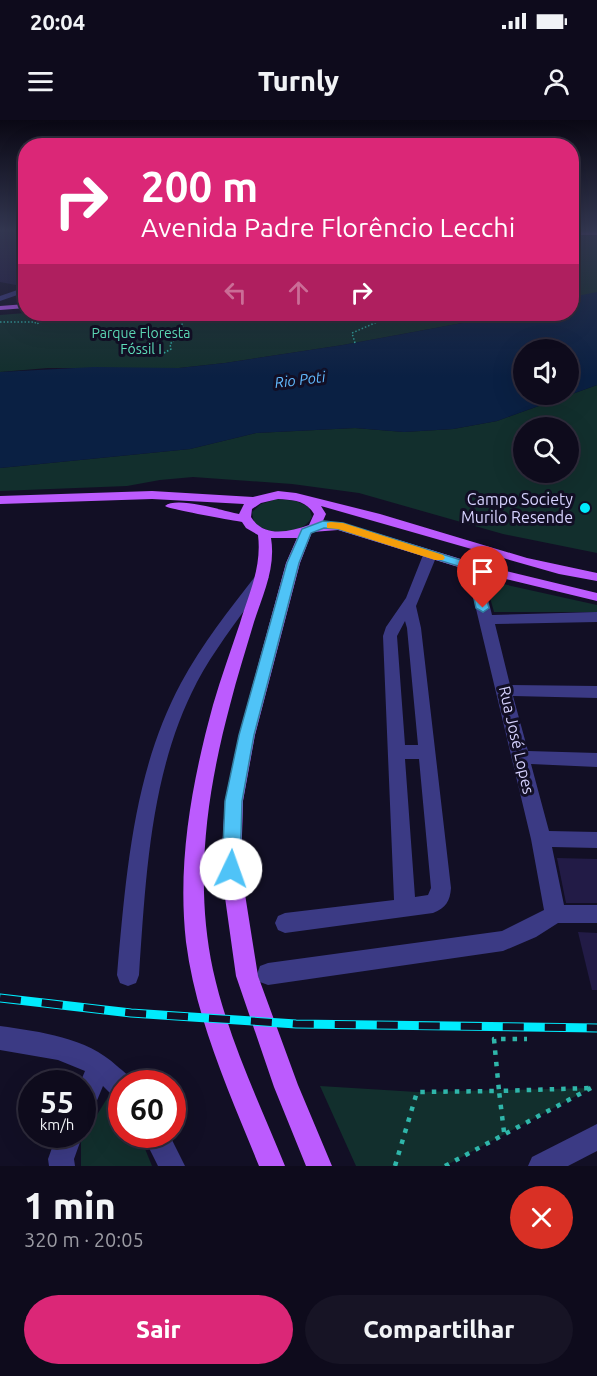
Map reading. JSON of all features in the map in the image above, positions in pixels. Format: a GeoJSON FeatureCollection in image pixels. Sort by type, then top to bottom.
{"type":"FeatureCollection","features":[{"type":"Feature","properties":{"kind":"main road"},"geometry":{"type":"LineString","coordinates":[[1,300],[18,305]]}},
{"type":"Feature","properties":{"kind":"main road"},"geometry":{"type":"LineString","coordinates":[[0,509],[152,495],[256,501]]}},
{"type":"Feature","properties":{"kind":"main road"},"geometry":{"type":"LineString","coordinates":[[597,577],[493,553],[350,509],[302,498],[278,495],[256,501],[244,512],[247,525],[264,534],[293,535],[310,529],[339,526],[473,567],[597,597]]}},
{"type":"Feature","properties":{"kind":"main road"},"geometry":{"type":"LineString","coordinates":[[302,498],[317,508],[320,514],[293,563],[247,735],[234,801],[231,869],[247,976],[286,1087],[319,1166]]}},
{"type":"Feature","properties":{"kind":"main road"},"geometry":{"type":"LineString","coordinates":[[0,500],[177,506],[244,519]]}},
{"type":"Feature","properties":{"kind":"main road"},"geometry":{"type":"LineString","coordinates":[[264,534],[266,548],[262,577],[209,751],[199,806],[193,873],[197,942],[210,1002],[240,1088],[272,1166]]}},
{"type":"Feature","properties":{"kind":"street"},"geometry":{"type":"LineString","coordinates":[[1,300],[18,295]]}},
{"type":"Feature","properties":{"kind":"street"},"geometry":{"type":"LineString","coordinates":[[1,300],[18,296]]}},
{"type":"Feature","properties":{"kind":"street"},"geometry":{"type":"LineString","coordinates":[[1,300],[18,296]]}},
{"type":"Feature","properties":{"kind":"street"},"geometry":{"type":"LineString","coordinates":[[405,909],[390,636],[392,627],[409,606],[421,582],[430,555]]}},
{"type":"Feature","properties":{"kind":"street","name":"Rua José Lopes"},"geometry":{"type":"LineString","coordinates":[[473,567],[541,839],[555,914]]}},
{"type":"Feature","properties":{"kind":"street"},"geometry":{"type":"LineString","coordinates":[[128,975],[144,824],[157,765],[181,697],[216,638],[262,577]]}},
{"type":"Feature","properties":{"kind":"street"},"geometry":{"type":"LineString","coordinates":[[285,923],[405,909],[433,904],[440,898],[441,888],[414,628],[409,606]]}},
{"type":"Feature","properties":{"kind":"street"},"geometry":{"type":"LineString","coordinates":[[486,620],[597,617]]}},
{"type":"Feature","properties":{"kind":"street"},"geometry":{"type":"LineString","coordinates":[[505,690],[597,692]]}},
{"type":"Feature","properties":{"kind":"street"},"geometry":{"type":"LineString","coordinates":[[396,752],[427,752]]}},
{"type":"Feature","properties":{"kind":"street"},"geometry":{"type":"LineString","coordinates":[[519,757],[597,760]]}},
{"type":"Feature","properties":{"kind":"street"},"geometry":{"type":"LineString","coordinates":[[541,839],[597,840]]}},
{"type":"Feature","properties":{"kind":"street"},"geometry":{"type":"LineString","coordinates":[[268,974],[502,940],[529,930],[555,914],[597,914]]}},
{"type":"Feature","properties":{"kind":"street"},"geometry":{"type":"LineString","coordinates":[[0,1038],[26,1041],[86,1057],[108,1074]]}},
{"type":"Feature","properties":{"kind":"street"},"geometry":{"type":"LineString","coordinates":[[96,1075],[100,1066]]}},
{"type":"Feature","properties":{"kind":"street"},"geometry":{"type":"LineString","coordinates":[[541,1166],[597,1137]]}},
{"type":"Feature","properties":{"kind":"street"},"geometry":{"type":"LineString","coordinates":[[62,1166],[61,1159],[65,1148]]}},
{"type":"Feature","properties":{"kind":"street"},"geometry":{"type":"LineString","coordinates":[[162,1148],[172,1166]]}},
{"type":"Feature","properties":{"kind":"path"},"geometry":{"type":"LineString","coordinates":[[0,322],[35,322],[36,324],[45,321]]}},
{"type":"Feature","properties":{"kind":"path"},"geometry":{"type":"LineString","coordinates":[[164,353],[171,350],[171,342],[182,335],[181,321]]}},
{"type":"Feature","properties":{"kind":"path"},"geometry":{"type":"LineString","coordinates":[[356,343],[352,338],[353,332],[379,321]]}},
{"type":"Feature","properties":{"kind":"path"},"geometry":{"type":"LineString","coordinates":[[504,1132],[494,1039],[526,1039]]}},
{"type":"Feature","properties":{"kind":"path"},"geometry":{"type":"LineString","coordinates":[[395,1166],[417,1092],[594,1088]]}},
{"type":"Feature","properties":{"kind":"path"},"geometry":{"type":"LineString","coordinates":[[445,1166],[504,1132],[594,1088]]}},
{"type":"Feature","properties":{"kind":"green space"},"geometry":{"type":"Polygon","coordinates":[[[579,280],[597,280],[597,294],[579,298],[579,280]]]}},
{"type":"Feature","properties":{"kind":"green space","name":"Parque Floresta Fóssil I"},"geometry":{"type":"Polygon","coordinates":[[[18,314],[18,321],[473,321],[343,345],[179,368],[48,368],[0,372],[0,315],[18,314]]]}},
{"type":"Feature","properties":{"kind":"green space"},"geometry":{"type":"Polygon","coordinates":[[[597,385],[597,553],[503,534],[359,493],[292,484],[193,477],[127,486],[0,491],[0,468],[190,449],[256,433],[355,428],[404,432],[453,429],[497,421],[541,405],[579,405],[579,391],[597,385]]]}},
{"type":"Feature","properties":{"kind":"green space"},"geometry":{"type":"Polygon","coordinates":[[[277,499],[296,501],[309,507],[312,517],[300,528],[284,532],[268,530],[254,523],[252,512],[261,504],[277,499]]]}},
{"type":"Feature","properties":{"kind":"green space"},"geometry":{"type":"Polygon","coordinates":[[[485,580],[597,605],[597,612],[494,612],[485,580]]]}},
{"type":"Feature","properties":{"kind":"green space"},"geometry":{"type":"Polygon","coordinates":[[[320,1086],[417,1092],[591,1088],[445,1166],[356,1166],[320,1086]]]}},
{"type":"Feature","properties":{"kind":"green space"},"geometry":{"type":"Polygon","coordinates":[[[108,1097],[108,1148],[145,1148],[152,1166],[81,1166],[81,1148],[96,1148],[96,1116],[108,1097]]]}},
{"type":"Feature","properties":{"kind":"water","name":"Rio Poti"},"geometry":{"type":"Polygon","coordinates":[[[597,292],[597,385],[579,391],[579,339],[513,339],[513,405],[541,405],[497,421],[453,429],[404,432],[355,428],[256,433],[190,449],[0,468],[0,372],[94,367],[179,368],[343,345],[473,321],[579,321],[579,296],[597,292]]]}},
{"type":"Feature","properties":{"kind":"building"},"geometry":{"type":"Polygon","coordinates":[[[0,280],[18,280],[18,285],[0,282],[0,280]]]}},
{"type":"Feature","properties":{"kind":"building"},"geometry":{"type":"Polygon","coordinates":[[[557,858],[597,859],[597,903],[566,903],[557,858]]]}},
{"type":"Feature","properties":{"kind":"building"},"geometry":{"type":"Polygon","coordinates":[[[578,932],[597,933],[597,990],[592,990],[578,932]]]}},
{"type":"Feature","properties":{"kind":"railway"},"geometry":{"type":"LineString","coordinates":[[0,998],[131,1013],[296,1024],[597,1028]]}},
{"type":"Feature","properties":{"kind":"slow traffic"},"geometry":{"type":"LineString","coordinates":[[331,525],[439,558]]}},
{"type":"Feature","properties":{"kind":"place","name":"Campo Society Murilo Resende"},"geometry":{"type":"Point","coordinates":[585,508]}},
{"type":"Feature","properties":{"kind":"route"},"geometry":{"type":"LineString","coordinates":[[231,869],[234,801],[247,735],[293,563],[306,531],[314,526],[339,526],[473,567],[483,608]]}}]}
